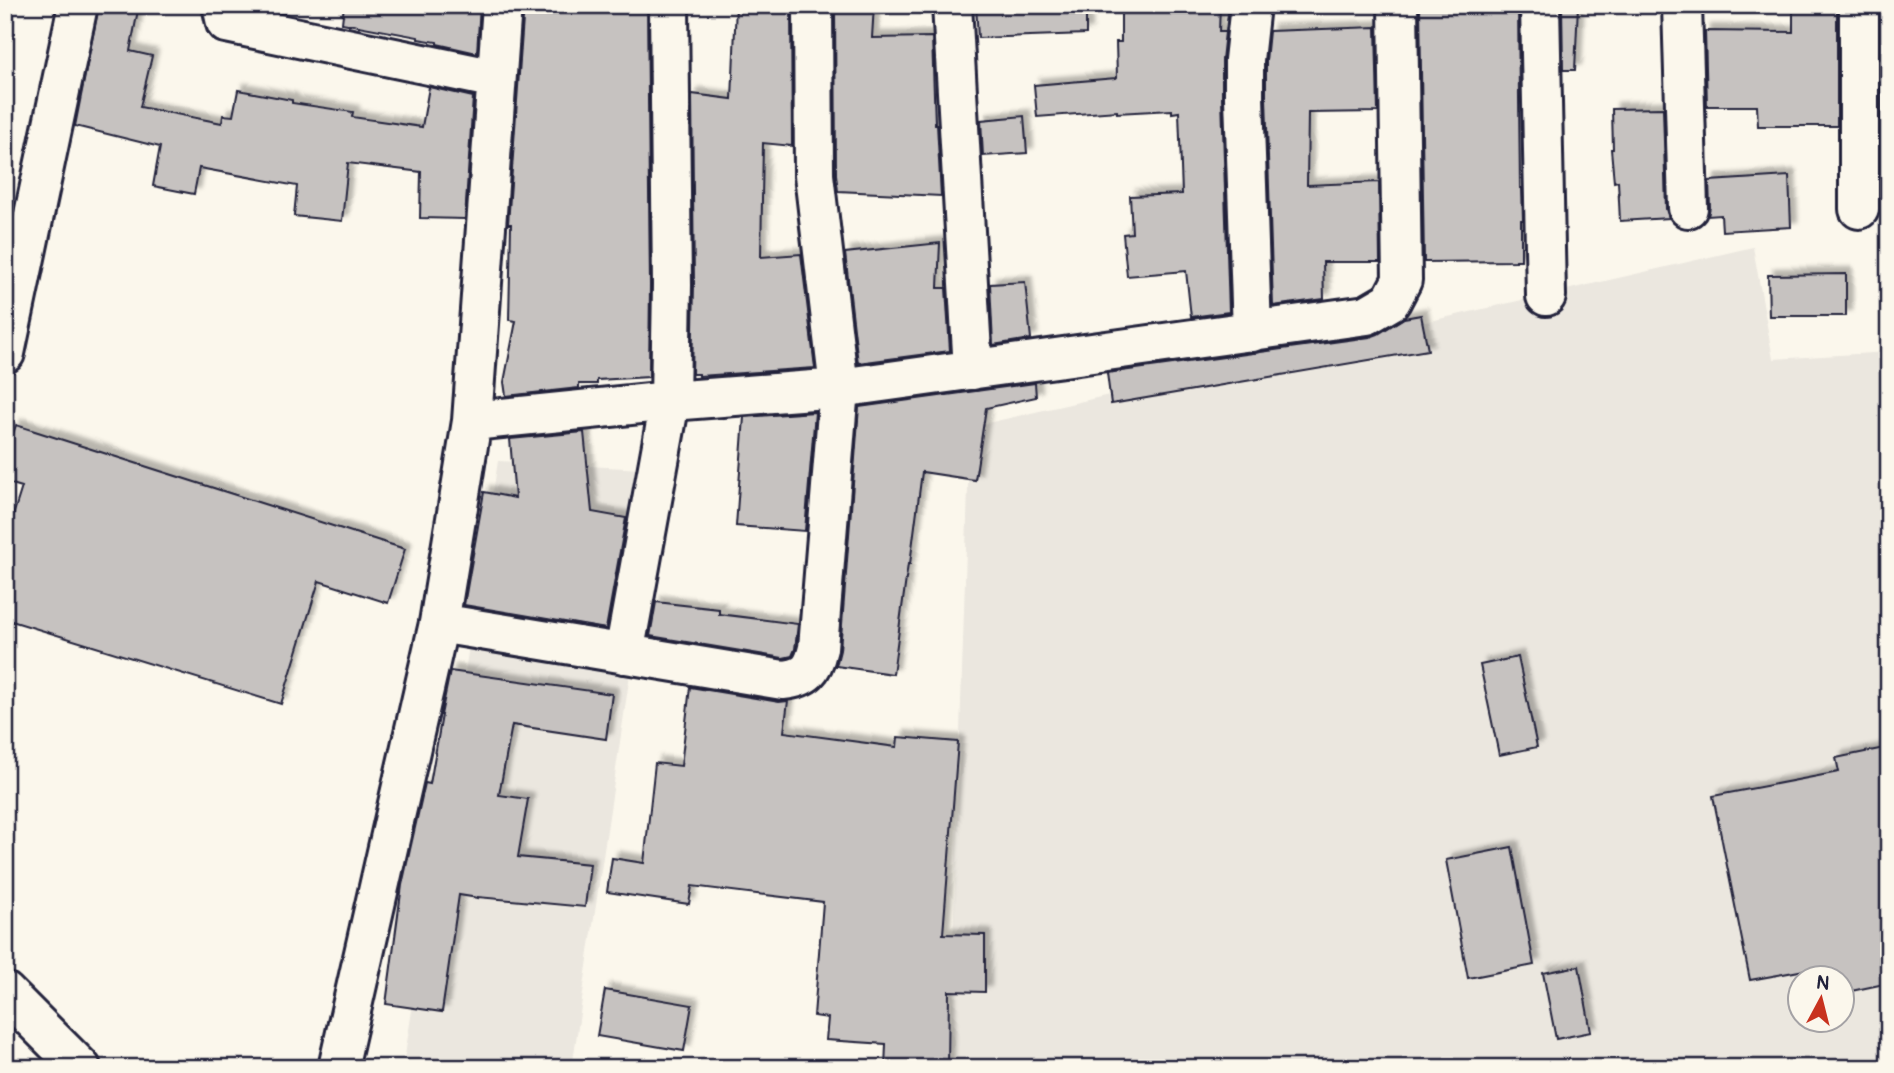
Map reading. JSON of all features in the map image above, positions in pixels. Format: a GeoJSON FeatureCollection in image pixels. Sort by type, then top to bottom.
{"type":"FeatureCollection","features":[{"type":"Feature","properties":{"kind":"street"},"geometry":{"type":"LineString","coordinates":[[5,353],[78,5]]}},
{"type":"Feature","properties":{"kind":"street"},"geometry":{"type":"LineString","coordinates":[[222,5],[226,23],[496,79]]}},
{"type":"Feature","properties":{"kind":"street"},"geometry":{"type":"LineString","coordinates":[[338,1068],[439,623],[472,421],[502,5]]}},
{"type":"Feature","properties":{"kind":"street"},"geometry":{"type":"LineString","coordinates":[[624,653],[670,401],[672,285],[669,5]]}},
{"type":"Feature","properties":{"kind":"street"},"geometry":{"type":"LineString","coordinates":[[439,623],[783,680],[797,679],[815,662],[839,388],[814,175],[813,5]]}},
{"type":"Feature","properties":{"kind":"street"},"geometry":{"type":"LineString","coordinates":[[952,5],[973,370]]}},
{"type":"Feature","properties":{"kind":"street"},"geometry":{"type":"LineString","coordinates":[[1250,5],[1244,60],[1244,97],[1252,332]]}},
{"type":"Feature","properties":{"kind":"street"},"geometry":{"type":"LineString","coordinates":[[472,421],[670,401],[839,388],[1367,315],[1391,301],[1402,280],[1398,5]]}},
{"type":"Feature","properties":{"kind":"street"},"geometry":{"type":"LineString","coordinates":[[1540,5],[1546,296]]}},
{"type":"Feature","properties":{"kind":"street"},"geometry":{"type":"LineString","coordinates":[[1682,5],[1688,208]]}},
{"type":"Feature","properties":{"kind":"street"},"geometry":{"type":"LineString","coordinates":[[1859,5],[1859,209]]}},
{"type":"Feature","properties":{"kind":"street"},"geometry":{"type":"LineString","coordinates":[[5,992],[81,1068]]}},
{"type":"Feature","properties":{"kind":"shaded area"},"geometry":{"type":"Polygon","coordinates":[[[1753,247],[1773,359],[1889,352],[1889,1068],[949,1068],[970,427],[1753,247]]]}},
{"type":"Feature","properties":{"kind":"shaded area"},"geometry":{"type":"Polygon","coordinates":[[[498,461],[660,470],[573,1061],[674,1068],[403,1068],[498,461]]]}},
{"type":"Feature","properties":{"kind":"building"},"geometry":{"type":"Polygon","coordinates":[[[99,5],[117,5],[138,10],[130,51],[152,56],[140,107],[222,123],[223,115],[233,116],[238,90],[292,100],[292,103],[353,112],[352,117],[422,127],[429,87],[473,97],[465,219],[420,218],[421,172],[348,163],[342,221],[294,216],[297,186],[199,168],[194,194],[153,186],[160,147],[75,126],[99,5]]]}},
{"type":"Feature","properties":{"kind":"building"},"geometry":{"type":"Polygon","coordinates":[[[344,5],[480,5],[477,53],[418,37],[342,23],[344,5]]]}},
{"type":"Feature","properties":{"kind":"building"},"geometry":{"type":"Polygon","coordinates":[[[524,5],[647,5],[649,377],[597,380],[597,384],[579,384],[579,388],[506,396],[504,382],[516,321],[509,320],[511,224],[508,224],[524,5]]]}},
{"type":"Feature","properties":{"kind":"building"},"geometry":{"type":"Polygon","coordinates":[[[736,5],[791,5],[792,146],[763,143],[761,257],[801,254],[815,368],[699,376],[692,374],[692,94],[732,99],[736,5]]]}},
{"type":"Feature","properties":{"kind":"building"},"geometry":{"type":"Polygon","coordinates":[[[835,5],[874,5],[872,38],[932,37],[941,196],[838,191],[835,5]]]}},
{"type":"Feature","properties":{"kind":"building"},"geometry":{"type":"Polygon","coordinates":[[[976,5],[1086,5],[1086,34],[978,38],[976,5]]]}},
{"type":"Feature","properties":{"kind":"building"},"geometry":{"type":"Polygon","coordinates":[[[1121,5],[1220,5],[1219,32],[1225,32],[1222,98],[1229,312],[1191,317],[1186,271],[1127,276],[1123,234],[1132,233],[1130,196],[1182,194],[1179,112],[1117,111],[1037,117],[1034,85],[1117,77],[1116,42],[1121,42],[1121,5]]]}},
{"type":"Feature","properties":{"kind":"building"},"geometry":{"type":"Polygon","coordinates":[[[1420,5],[1518,5],[1520,188],[1523,220],[1521,260],[1424,262],[1420,5]]]}},
{"type":"Feature","properties":{"kind":"building"},"geometry":{"type":"Polygon","coordinates":[[[1562,5],[1578,5],[1575,70],[1563,70],[1562,5]]]}},
{"type":"Feature","properties":{"kind":"building"},"geometry":{"type":"Polygon","coordinates":[[[1793,5],[1837,5],[1837,126],[1758,126],[1757,106],[1707,106],[1705,31],[1793,32],[1793,5]]]}},
{"type":"Feature","properties":{"kind":"building"},"geometry":{"type":"Polygon","coordinates":[[[1881,5],[1889,5],[1889,126],[1881,126],[1881,5]]]}},
{"type":"Feature","properties":{"kind":"building"},"geometry":{"type":"Polygon","coordinates":[[[1376,27],[1378,112],[1308,113],[1307,185],[1379,182],[1380,262],[1323,262],[1324,299],[1273,306],[1266,97],[1269,31],[1376,27]]]}},
{"type":"Feature","properties":{"kind":"building"},"geometry":{"type":"Polygon","coordinates":[[[1663,108],[1666,209],[1669,218],[1620,221],[1618,181],[1614,182],[1611,149],[1612,109],[1663,108]]]}},
{"type":"Feature","properties":{"kind":"building"},"geometry":{"type":"Polygon","coordinates":[[[1024,116],[1027,153],[983,156],[981,120],[1024,116]]]}},
{"type":"Feature","properties":{"kind":"building"},"geometry":{"type":"Polygon","coordinates":[[[1789,176],[1791,227],[1722,231],[1721,215],[1708,216],[1709,181],[1789,176]]]}},
{"type":"Feature","properties":{"kind":"building"},"geometry":{"type":"Polygon","coordinates":[[[940,243],[938,288],[946,288],[950,351],[858,363],[845,253],[940,243]]]}},
{"type":"Feature","properties":{"kind":"building"},"geometry":{"type":"Polygon","coordinates":[[[1846,274],[1846,316],[1769,316],[1768,275],[1846,274]]]}},
{"type":"Feature","properties":{"kind":"building"},"geometry":{"type":"Polygon","coordinates":[[[1025,282],[1031,339],[993,345],[990,284],[1025,282]]]}},
{"type":"Feature","properties":{"kind":"building"},"geometry":{"type":"Polygon","coordinates":[[[1421,315],[1428,350],[1111,404],[1107,373],[1370,337],[1404,318],[1421,315]]]}},
{"type":"Feature","properties":{"kind":"building"},"geometry":{"type":"Polygon","coordinates":[[[1035,383],[1036,397],[986,408],[975,480],[922,472],[893,674],[836,666],[840,650],[859,407],[1035,383]]]}},
{"type":"Feature","properties":{"kind":"building"},"geometry":{"type":"Polygon","coordinates":[[[815,412],[805,531],[736,526],[744,417],[815,412]]]}},
{"type":"Feature","properties":{"kind":"building"},"geometry":{"type":"Polygon","coordinates":[[[16,425],[405,549],[388,603],[319,581],[281,704],[5,619],[5,541],[22,487],[5,482],[5,457],[16,425]]]}},
{"type":"Feature","properties":{"kind":"building"},"geometry":{"type":"Polygon","coordinates":[[[584,432],[592,512],[626,518],[606,629],[464,605],[484,492],[515,498],[510,439],[584,432]]]}},
{"type":"Feature","properties":{"kind":"building"},"geometry":{"type":"Polygon","coordinates":[[[656,602],[719,609],[719,614],[798,624],[795,649],[792,656],[783,658],[650,636],[656,602]]]}},
{"type":"Feature","properties":{"kind":"building"},"geometry":{"type":"Polygon","coordinates":[[[1518,657],[1537,747],[1499,755],[1480,665],[1518,657]]]}},
{"type":"Feature","properties":{"kind":"building"},"geometry":{"type":"Polygon","coordinates":[[[450,671],[612,694],[606,739],[512,725],[499,795],[528,799],[518,857],[590,864],[585,907],[459,895],[442,1012],[386,1004],[402,885],[425,783],[430,784],[450,671]]]}},
{"type":"Feature","properties":{"kind":"building"},"geometry":{"type":"Polygon","coordinates":[[[690,687],[779,702],[788,701],[784,732],[897,747],[898,737],[958,742],[943,934],[985,935],[985,992],[949,991],[948,1068],[885,1068],[886,1044],[826,1040],[828,1018],[814,1016],[823,902],[692,886],[689,904],[607,892],[612,858],[644,863],[655,763],[681,766],[690,687]]]}},
{"type":"Feature","properties":{"kind":"building"},"geometry":{"type":"Polygon","coordinates":[[[1889,747],[1889,983],[1856,990],[1856,964],[1786,964],[1786,973],[1750,980],[1713,796],[1839,772],[1836,758],[1889,747]]]}},
{"type":"Feature","properties":{"kind":"building"},"geometry":{"type":"Polygon","coordinates":[[[1512,847],[1534,965],[1468,978],[1446,860],[1512,847]]]}},
{"type":"Feature","properties":{"kind":"building"},"geometry":{"type":"Polygon","coordinates":[[[1579,966],[1591,1032],[1556,1039],[1543,973],[1579,966]]]}},
{"type":"Feature","properties":{"kind":"building"},"geometry":{"type":"Polygon","coordinates":[[[605,990],[692,1005],[684,1051],[597,1036],[605,990]]]}}]}
